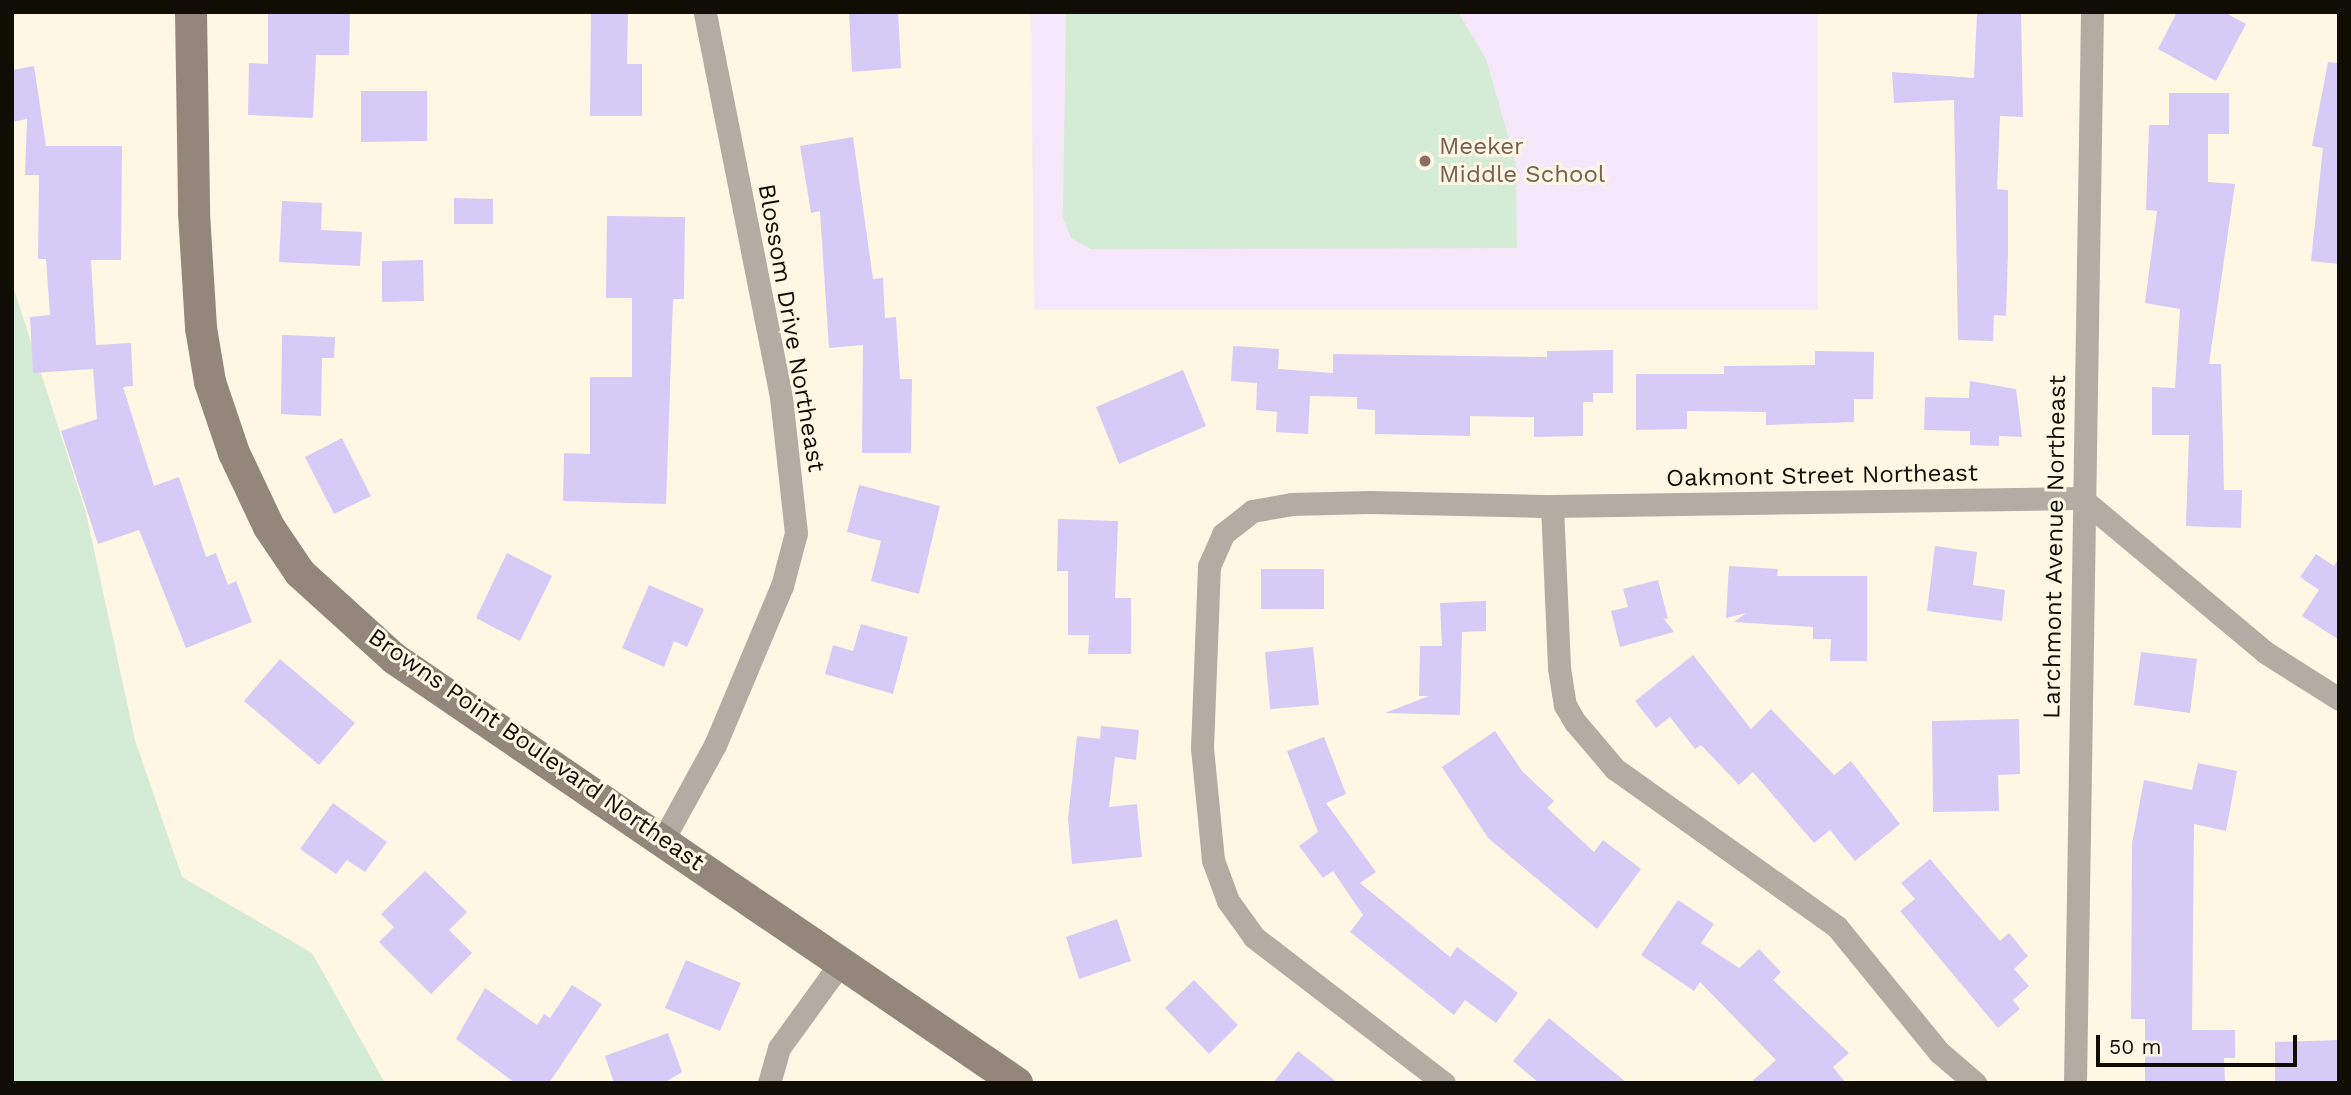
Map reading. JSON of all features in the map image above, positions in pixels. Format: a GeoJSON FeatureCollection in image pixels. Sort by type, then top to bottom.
{"type":"FeatureCollection","features":[{"type":"Feature","properties":{"kind":"street","name":"Browns Point Boulevard Northeast"},"geometry":{"type":"LineString","coordinates":[[191,12],[201,328],[210,382],[234,453],[269,527],[300,573],[395,659],[664,838],[1017,1083]]}},
{"type":"Feature","properties":{"kind":"street","name":"Blossom Drive Northeast"},"geometry":{"type":"LineString","coordinates":[[664,838],[715,745],[782,586],[796,533],[781,397],[705,12]]}},
{"type":"Feature","properties":{"kind":"street","name":"Larchmont Avenue Northeast"},"geometry":{"type":"LineString","coordinates":[[2075,1083],[2081,498],[2092,12]]}},
{"type":"Feature","properties":{"kind":"street","name":"Oakmont Street Northeast"},"geometry":{"type":"LineString","coordinates":[[1444,1083],[1254,937],[1224,891],[1204,802],[1206,609],[1213,550],[1238,519],[1267,506],[1291,504],[1552,506],[2081,498]]}},
{"type":"Feature","properties":{"kind":"street"},"geometry":{"type":"LineString","coordinates":[[2081,498],[2265,652],[2339,699]]}},
{"type":"Feature","properties":{"kind":"street"},"geometry":{"type":"LineString","coordinates":[[1552,506],[1559,668],[1565,705],[1574,722],[1615,769],[1837,927],[1939,1052],[1975,1083]]}},
{"type":"Feature","properties":{"kind":"street"},"geometry":{"type":"LineString","coordinates":[[769,1083],[779,1048],[842,961]]}},
{"type":"Feature","properties":{"kind":"shaded area","name":"Meeker Middle School"},"geometry":{"type":"Polygon","coordinates":[[[1031,12],[1817,12],[1818,310],[1034,310],[1031,12]]]}},
{"type":"Feature","properties":{"kind":"green space"},"geometry":{"type":"Polygon","coordinates":[[[1066,12],[1458,12],[1486,59],[1516,164],[1517,248],[1091,249],[1071,238],[1063,217],[1066,12]]]}},
{"type":"Feature","properties":{"kind":"green space"},"geometry":{"type":"Polygon","coordinates":[[[12,283],[86,513],[135,740],[182,877],[312,953],[385,1083],[12,1083],[12,283]]]}},
{"type":"Feature","properties":{"kind":"building"},"geometry":{"type":"Polygon","coordinates":[[[268,12],[350,12],[349,55],[316,55],[313,118],[248,115],[249,63],[268,64],[268,12]]]}},
{"type":"Feature","properties":{"kind":"building"},"geometry":{"type":"Polygon","coordinates":[[[591,12],[628,12],[627,64],[642,64],[642,116],[590,116],[591,12]]]}},
{"type":"Feature","properties":{"kind":"building"},"geometry":{"type":"Polygon","coordinates":[[[849,12],[898,12],[901,68],[852,72],[849,12]]]}},
{"type":"Feature","properties":{"kind":"building"},"geometry":{"type":"Polygon","coordinates":[[[1977,12],[2021,12],[2023,117],[2000,116],[1997,189],[2008,190],[2008,252],[2006,316],[1994,315],[1993,341],[1958,340],[1954,100],[1894,103],[1892,72],[1974,78],[1977,12]]]}},
{"type":"Feature","properties":{"kind":"building"},"geometry":{"type":"Polygon","coordinates":[[[2177,12],[2224,12],[2246,24],[2216,81],[2158,49],[2177,12]]]}},
{"type":"Feature","properties":{"kind":"building"},"geometry":{"type":"Polygon","coordinates":[[[2328,62],[2339,63],[2339,264],[2311,261],[2323,148],[2312,146],[2328,62]]]}},
{"type":"Feature","properties":{"kind":"building"},"geometry":{"type":"Polygon","coordinates":[[[34,66],[46,146],[122,146],[121,260],[91,260],[96,345],[131,343],[133,386],[123,387],[154,486],[179,477],[206,557],[216,553],[228,585],[236,581],[252,622],[186,648],[139,530],[98,544],[61,431],[97,419],[93,369],[33,373],[30,317],[50,315],[46,259],[38,259],[39,175],[25,175],[27,119],[12,122],[12,70],[34,66]]]}},
{"type":"Feature","properties":{"kind":"building"},"geometry":{"type":"Polygon","coordinates":[[[361,91],[427,91],[427,141],[361,142],[361,91]]]}},
{"type":"Feature","properties":{"kind":"building"},"geometry":{"type":"Polygon","coordinates":[[[2169,93],[2229,93],[2229,134],[2208,134],[2208,182],[2235,184],[2209,364],[2221,364],[2224,490],[2242,490],[2241,528],[2186,526],[2189,435],[2152,435],[2152,387],[2175,388],[2180,309],[2145,303],[2157,211],[2146,210],[2149,125],[2169,125],[2169,93]]]}},
{"type":"Feature","properties":{"kind":"building"},"geometry":{"type":"Polygon","coordinates":[[[853,137],[873,279],[883,278],[885,318],[896,317],[900,379],[912,379],[911,453],[862,453],[863,345],[829,348],[820,211],[811,213],[800,146],[853,137]]]}},
{"type":"Feature","properties":{"kind":"building"},"geometry":{"type":"Polygon","coordinates":[[[454,198],[493,199],[493,224],[454,224],[454,198]]]}},
{"type":"Feature","properties":{"kind":"building"},"geometry":{"type":"Polygon","coordinates":[[[282,201],[322,203],[321,230],[362,232],[360,266],[279,262],[282,201]]]}},
{"type":"Feature","properties":{"kind":"building"},"geometry":{"type":"Polygon","coordinates":[[[607,216],[685,217],[684,299],[673,299],[666,504],[563,501],[564,453],[590,454],[590,377],[632,377],[632,298],[606,298],[607,216]]]}},
{"type":"Feature","properties":{"kind":"building"},"geometry":{"type":"Polygon","coordinates":[[[423,260],[424,301],[382,302],[382,261],[423,260]]]}},
{"type":"Feature","properties":{"kind":"building"},"geometry":{"type":"Polygon","coordinates":[[[282,335],[335,337],[334,358],[322,358],[321,416],[281,414],[282,335]]]}},
{"type":"Feature","properties":{"kind":"building"},"geometry":{"type":"Polygon","coordinates":[[[1233,346],[1279,349],[1278,369],[1333,373],[1333,354],[1547,357],[1547,351],[1613,350],[1613,393],[1593,393],[1593,402],[1583,402],[1583,436],[1534,437],[1534,417],[1470,416],[1470,436],[1375,434],[1375,410],[1357,409],[1357,397],[1310,396],[1308,434],[1276,432],[1277,412],[1256,410],[1257,383],[1231,381],[1233,346]]]}},
{"type":"Feature","properties":{"kind":"building"},"geometry":{"type":"Polygon","coordinates":[[[1815,351],[1874,352],[1873,399],[1854,399],[1854,422],[1766,425],[1766,412],[1687,411],[1687,429],[1636,430],[1636,374],[1724,374],[1724,366],[1815,365],[1815,351]]]}},
{"type":"Feature","properties":{"kind":"building"},"geometry":{"type":"Polygon","coordinates":[[[1183,370],[1206,426],[1119,464],[1096,407],[1183,370]]]}},
{"type":"Feature","properties":{"kind":"building"},"geometry":{"type":"Polygon","coordinates":[[[1970,381],[2016,389],[2022,437],[1999,436],[1999,446],[1970,445],[1970,431],[1924,430],[1925,397],[1969,398],[1970,381]]]}},
{"type":"Feature","properties":{"kind":"building"},"geometry":{"type":"Polygon","coordinates":[[[342,438],[371,496],[334,514],[305,457],[342,438]]]}},
{"type":"Feature","properties":{"kind":"building"},"geometry":{"type":"Polygon","coordinates":[[[859,485],[940,506],[919,594],[871,581],[881,541],[847,532],[859,485]]]}},
{"type":"Feature","properties":{"kind":"building"},"geometry":{"type":"Polygon","coordinates":[[[1058,519],[1118,521],[1115,598],[1131,598],[1131,654],[1088,654],[1089,635],[1068,635],[1068,571],[1057,571],[1058,519]]]}},
{"type":"Feature","properties":{"kind":"building"},"geometry":{"type":"Polygon","coordinates":[[[1935,546],[1977,552],[1973,585],[2005,590],[2002,621],[1927,611],[1935,546]]]}},
{"type":"Feature","properties":{"kind":"building"},"geometry":{"type":"Polygon","coordinates":[[[507,553],[552,576],[520,641],[476,618],[507,553]]]}},
{"type":"Feature","properties":{"kind":"building"},"geometry":{"type":"Polygon","coordinates":[[[2316,554],[2334,566],[2339,558],[2339,640],[2302,616],[2319,590],[2300,577],[2316,554]]]}},
{"type":"Feature","properties":{"kind":"building"},"geometry":{"type":"Polygon","coordinates":[[[1729,566],[1778,569],[1777,576],[1867,576],[1867,661],[1830,661],[1831,639],[1813,639],[1813,627],[1734,622],[1746,613],[1726,618],[1729,566]]]}},
{"type":"Feature","properties":{"kind":"building"},"geometry":{"type":"Polygon","coordinates":[[[1261,569],[1324,569],[1324,609],[1261,609],[1261,569]]]}},
{"type":"Feature","properties":{"kind":"building"},"geometry":{"type":"Polygon","coordinates":[[[1658,580],[1668,619],[1663,618],[1674,632],[1620,647],[1611,611],[1628,607],[1623,589],[1658,580]]]}},
{"type":"Feature","properties":{"kind":"building"},"geometry":{"type":"Polygon","coordinates":[[[649,585],[704,609],[687,647],[674,641],[664,667],[622,648],[649,585]]]}},
{"type":"Feature","properties":{"kind":"building"},"geometry":{"type":"Polygon","coordinates":[[[1486,601],[1486,631],[1462,632],[1460,715],[1385,713],[1429,696],[1419,696],[1420,646],[1442,646],[1440,603],[1486,601]]]}},
{"type":"Feature","properties":{"kind":"building"},"geometry":{"type":"Polygon","coordinates":[[[861,624],[908,637],[893,694],[825,674],[833,645],[853,651],[861,624]]]}},
{"type":"Feature","properties":{"kind":"building"},"geometry":{"type":"Polygon","coordinates":[[[1313,647],[1319,705],[1270,709],[1265,652],[1313,647]]]}},
{"type":"Feature","properties":{"kind":"building"},"geometry":{"type":"Polygon","coordinates":[[[2141,652],[2197,659],[2190,713],[2134,705],[2141,652]]]}},
{"type":"Feature","properties":{"kind":"building"},"geometry":{"type":"Polygon","coordinates":[[[1693,655],[1751,729],[1771,709],[1834,775],[1851,761],[1900,824],[1855,861],[1830,830],[1814,843],[1753,772],[1739,785],[1701,745],[1695,749],[1670,717],[1656,728],[1635,701],[1693,655]]]}},
{"type":"Feature","properties":{"kind":"building"},"geometry":{"type":"Polygon","coordinates":[[[280,659],[355,723],[319,765],[244,701],[280,659]]]}},
{"type":"Feature","properties":{"kind":"building"},"geometry":{"type":"Polygon","coordinates":[[[2019,719],[2020,774],[1998,775],[1999,811],[1933,812],[1932,721],[2019,719]]]}},
{"type":"Feature","properties":{"kind":"building"},"geometry":{"type":"Polygon","coordinates":[[[1101,726],[1139,730],[1136,760],[1115,757],[1109,807],[1137,804],[1142,857],[1072,864],[1068,819],[1077,736],[1100,739],[1101,726]]]}},
{"type":"Feature","properties":{"kind":"building"},"geometry":{"type":"Polygon","coordinates":[[[1495,731],[1522,771],[1554,801],[1547,808],[1594,852],[1603,840],[1641,869],[1597,929],[1488,838],[1442,767],[1495,731]]]}},
{"type":"Feature","properties":{"kind":"building"},"geometry":{"type":"Polygon","coordinates":[[[1324,737],[1346,794],[1326,803],[1376,872],[1360,883],[1450,957],[1457,947],[1518,993],[1496,1023],[1465,1000],[1454,1015],[1350,932],[1363,915],[1333,871],[1323,878],[1299,846],[1318,832],[1287,751],[1324,737]]]}},
{"type":"Feature","properties":{"kind":"building"},"geometry":{"type":"Polygon","coordinates":[[[2198,763],[2237,771],[2226,831],[2194,824],[2192,1030],[2235,1030],[2235,1058],[2224,1058],[2225,1083],[2145,1083],[2145,1019],[2131,1019],[2132,844],[2144,780],[2192,790],[2198,763]]]}},
{"type":"Feature","properties":{"kind":"building"},"geometry":{"type":"Polygon","coordinates":[[[333,803],[387,842],[365,872],[347,860],[336,874],[300,849],[333,803]]]}},
{"type":"Feature","properties":{"kind":"building"},"geometry":{"type":"Polygon","coordinates":[[[1930,859],[2000,941],[2009,933],[2028,956],[2014,969],[2029,986],[2013,1000],[2020,1009],[1998,1028],[1900,911],[1915,899],[1901,883],[1930,859]]]}},
{"type":"Feature","properties":{"kind":"building"},"geometry":{"type":"Polygon","coordinates":[[[425,871],[467,912],[449,930],[472,953],[431,994],[379,942],[394,927],[381,914],[425,871]]]}},
{"type":"Feature","properties":{"kind":"building"},"geometry":{"type":"Polygon","coordinates":[[[1678,900],[1714,924],[1701,943],[1739,968],[1759,949],[1781,972],[1773,980],[1849,1053],[1833,1067],[1846,1083],[1750,1083],[1776,1060],[1700,982],[1694,991],[1641,955],[1678,900]]]}},
{"type":"Feature","properties":{"kind":"building"},"geometry":{"type":"Polygon","coordinates":[[[1117,919],[1131,961],[1079,979],[1066,937],[1117,919]]]}},
{"type":"Feature","properties":{"kind":"building"},"geometry":{"type":"Polygon","coordinates":[[[686,960],[741,983],[720,1031],[665,1008],[686,960]]]}},
{"type":"Feature","properties":{"kind":"building"},"geometry":{"type":"Polygon","coordinates":[[[1194,980],[1238,1025],[1209,1054],[1165,1008],[1194,980]]]}},
{"type":"Feature","properties":{"kind":"building"},"geometry":{"type":"Polygon","coordinates":[[[572,985],[602,1004],[549,1083],[515,1083],[456,1039],[485,988],[537,1025],[544,1014],[550,1018],[572,985]]]}},
{"type":"Feature","properties":{"kind":"building"},"geometry":{"type":"Polygon","coordinates":[[[1549,1018],[1627,1083],[1539,1083],[1513,1061],[1549,1018]]]}},
{"type":"Feature","properties":{"kind":"building"},"geometry":{"type":"Polygon","coordinates":[[[668,1033],[682,1072],[664,1083],[614,1083],[605,1056],[668,1033]]]}},
{"type":"Feature","properties":{"kind":"building"},"geometry":{"type":"Polygon","coordinates":[[[2339,1040],[2339,1083],[2275,1083],[2275,1042],[2339,1040]]]}},
{"type":"Feature","properties":{"kind":"building"},"geometry":{"type":"Polygon","coordinates":[[[1298,1051],[1338,1083],[1273,1083],[1298,1051]]]}},
{"type":"Feature","properties":{"kind":"place","name":"Meeker Middle School"},"geometry":{"type":"Point","coordinates":[1425,161]}}]}
